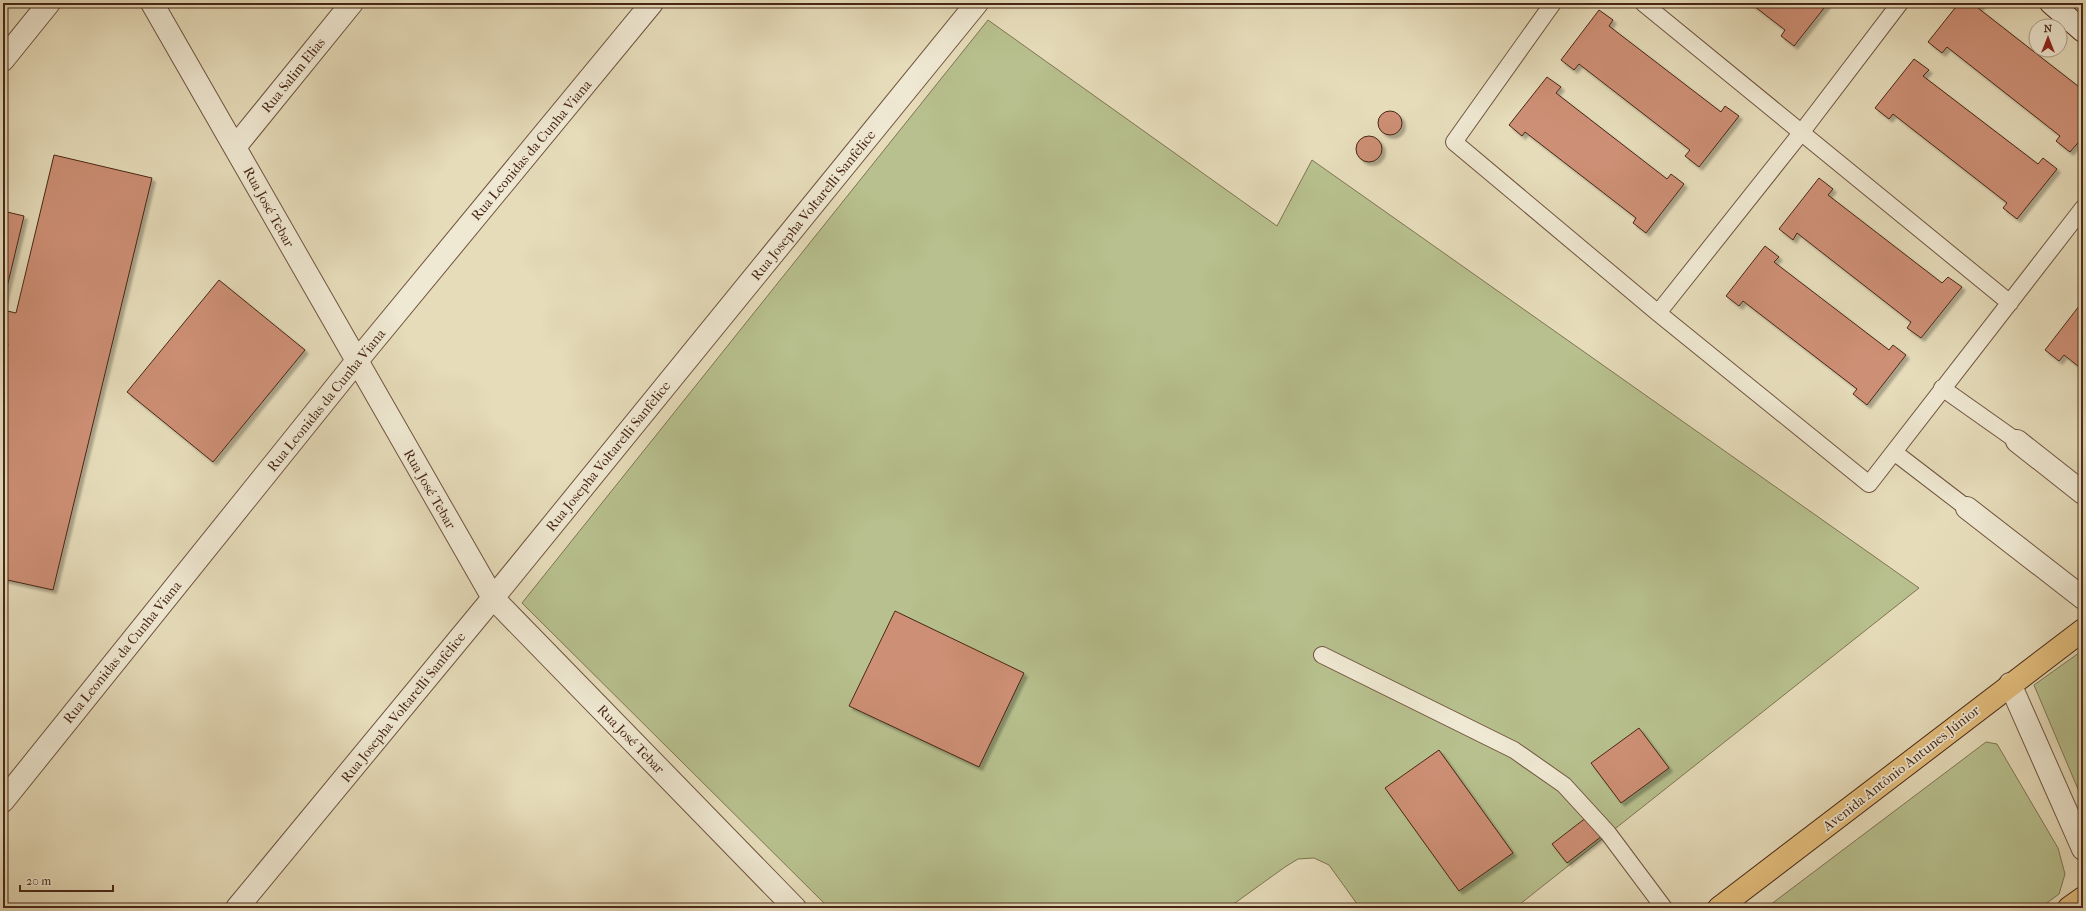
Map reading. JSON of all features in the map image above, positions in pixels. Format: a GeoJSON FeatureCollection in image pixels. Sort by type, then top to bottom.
{"type":"FeatureCollection","features":[{"type":"Feature","properties":{"kind":"main road","name":"Avenida Antônio Antunes Júnior"},"geometry":{"type":"LineString","coordinates":[[1720,908],[2010,684],[2083,630]]}},
{"type":"Feature","properties":{"kind":"main road"},"geometry":{"type":"LineString","coordinates":[[2069,908],[2083,898]]}},
{"type":"Feature","properties":{"kind":"street"},"geometry":{"type":"LineString","coordinates":[[3,60],[49,3]]}},
{"type":"Feature","properties":{"kind":"street","name":"Rua José Tebar"},"geometry":{"type":"LineString","coordinates":[[152,3],[356,362],[493,598],[796,908]]}},
{"type":"Feature","properties":{"kind":"street","name":"Rua Salim Elias"},"geometry":{"type":"LineString","coordinates":[[235,147],[352,3]]}},
{"type":"Feature","properties":{"kind":"street","name":"Rua Leonidas da Cunha Viana"},"geometry":{"type":"LineString","coordinates":[[4,795],[356,362],[652,3]]}},
{"type":"Feature","properties":{"kind":"street","name":"Rua Josepha Voltarelli Sanfelice"},"geometry":{"type":"LineString","coordinates":[[237,908],[493,598],[977,3]]}},
{"type":"Feature","properties":{"kind":"street"},"geometry":{"type":"LineString","coordinates":[[2051,3],[2083,30]]}},
{"type":"Feature","properties":{"kind":"street"},"geometry":{"type":"LineString","coordinates":[[2017,441],[2083,493]]}},
{"type":"Feature","properties":{"kind":"street"},"geometry":{"type":"LineString","coordinates":[[1967,508],[2083,598]]}},
{"type":"Feature","properties":{"kind":"street"},"geometry":{"type":"LineString","coordinates":[[2010,684],[2083,849]]}},
{"type":"Feature","properties":{"kind":"lane"},"geometry":{"type":"LineString","coordinates":[[1553,3],[1454,142],[1658,313],[1869,484],[2083,208]]}},
{"type":"Feature","properties":{"kind":"lane"},"geometry":{"type":"LineString","coordinates":[[1643,3],[2010,303]]}},
{"type":"Feature","properties":{"kind":"lane"},"geometry":{"type":"LineString","coordinates":[[1658,313],[1801,133],[1900,3]]}},
{"type":"Feature","properties":{"kind":"lane"},"geometry":{"type":"LineString","coordinates":[[1942,388],[2017,441]]}},
{"type":"Feature","properties":{"kind":"lane"},"geometry":{"type":"LineString","coordinates":[[1894,452],[1967,508]]}},
{"type":"Feature","properties":{"kind":"lane"},"geometry":{"type":"LineString","coordinates":[[1322,655],[1514,750],[1564,785],[1608,833],[1664,908]]}},
{"type":"Feature","properties":{"kind":"green space"},"geometry":{"type":"Polygon","coordinates":[[[988,20],[1277,226],[1312,160],[1919,588],[1515,908],[1360,908],[1329,865],[1314,858],[1298,859],[1228,908],[829,908],[522,603],[988,20]]]}},
{"type":"Feature","properties":{"kind":"green space"},"geometry":{"type":"Polygon","coordinates":[[[2083,650],[2083,801],[2034,685],[2083,650]]]}},
{"type":"Feature","properties":{"kind":"green space"},"geometry":{"type":"Polygon","coordinates":[[[1986,742],[1997,744],[2058,848],[2065,874],[2059,894],[2040,908],[1766,908],[1986,742]]]}},
{"type":"Feature","properties":{"kind":"building"},"geometry":{"type":"Polygon","coordinates":[[[1750,3],[1828,3],[1794,46],[1781,36],[1785,30],[1750,3]]]}},
{"type":"Feature","properties":{"kind":"building"},"geometry":{"type":"Polygon","coordinates":[[[1959,3],[1983,3],[1978,8],[2028,47],[2028,58],[2042,58],[2083,90],[2083,137],[2070,152],[2056,141],[2060,136],[1947,47],[1942,53],[1928,42],[1959,3]]]}},
{"type":"Feature","properties":{"kind":"building"},"geometry":{"type":"Polygon","coordinates":[[[1599,10],[1613,20],[1609,26],[1721,112],[1725,106],[1739,116],[1699,167],[1685,156],[1690,150],[1579,64],[1574,70],[1561,60],[1599,10]]]}},
{"type":"Feature","properties":{"kind":"building"},"geometry":{"type":"Polygon","coordinates":[[[1914,59],[1929,70],[1923,76],[2038,164],[2043,158],[2057,169],[2017,219],[2003,208],[2007,203],[1893,114],[1889,119],[1875,108],[1914,59]]]}},
{"type":"Feature","properties":{"kind":"building"},"geometry":{"type":"Polygon","coordinates":[[[1547,77],[1561,87],[1556,93],[1667,179],[1671,174],[1684,184],[1646,233],[1633,223],[1636,218],[1525,132],[1522,136],[1509,125],[1547,77]]]}},
{"type":"Feature","properties":{"kind":"building"},"geometry":{"type":"Polygon","coordinates":[[[1390,111],[1395,112],[1401,118],[1401,128],[1395,134],[1390,135],[1385,134],[1379,128],[1378,123],[1379,118],[1385,112],[1390,111]]]}},
{"type":"Feature","properties":{"kind":"building"},"geometry":{"type":"Polygon","coordinates":[[[1369,136],[1378,140],[1382,149],[1378,158],[1369,162],[1360,158],[1356,149],[1360,140],[1369,136]]]}},
{"type":"Feature","properties":{"kind":"building"},"geometry":{"type":"Polygon","coordinates":[[[54,155],[152,178],[53,590],[3,579],[3,367],[8,344],[3,342],[3,310],[16,313],[54,155]]]}},
{"type":"Feature","properties":{"kind":"building"},"geometry":{"type":"Polygon","coordinates":[[[1819,178],[1833,189],[1828,195],[1942,283],[1948,277],[1962,287],[1921,338],[1907,328],[1911,322],[1797,233],[1793,240],[1779,229],[1819,178]]]}},
{"type":"Feature","properties":{"kind":"building"},"geometry":{"type":"Polygon","coordinates":[[[3,211],[24,216],[3,304],[3,211]]]}},
{"type":"Feature","properties":{"kind":"building"},"geometry":{"type":"Polygon","coordinates":[[[1765,246],[1779,257],[1774,262],[1889,350],[1893,345],[1906,355],[1867,405],[1853,394],[1857,389],[1743,301],[1739,306],[1726,296],[1765,246]]]}},
{"type":"Feature","properties":{"kind":"building"},"geometry":{"type":"Polygon","coordinates":[[[219,280],[305,350],[213,462],[127,392],[219,280]]]}},
{"type":"Feature","properties":{"kind":"building"},"geometry":{"type":"Polygon","coordinates":[[[2083,301],[2083,370],[2064,355],[2059,361],[2045,350],[2083,301]]]}},
{"type":"Feature","properties":{"kind":"building"},"geometry":{"type":"Polygon","coordinates":[[[895,611],[1024,673],[979,767],[849,706],[895,611]]]}},
{"type":"Feature","properties":{"kind":"building"},"geometry":{"type":"Polygon","coordinates":[[[1639,728],[1669,768],[1621,803],[1591,763],[1639,728]]]}},
{"type":"Feature","properties":{"kind":"building"},"geometry":{"type":"Polygon","coordinates":[[[1439,750],[1513,853],[1459,891],[1385,788],[1439,750]]]}},
{"type":"Feature","properties":{"kind":"building"},"geometry":{"type":"Polygon","coordinates":[[[1587,817],[1602,836],[1567,863],[1552,844],[1587,817]]]}}]}
